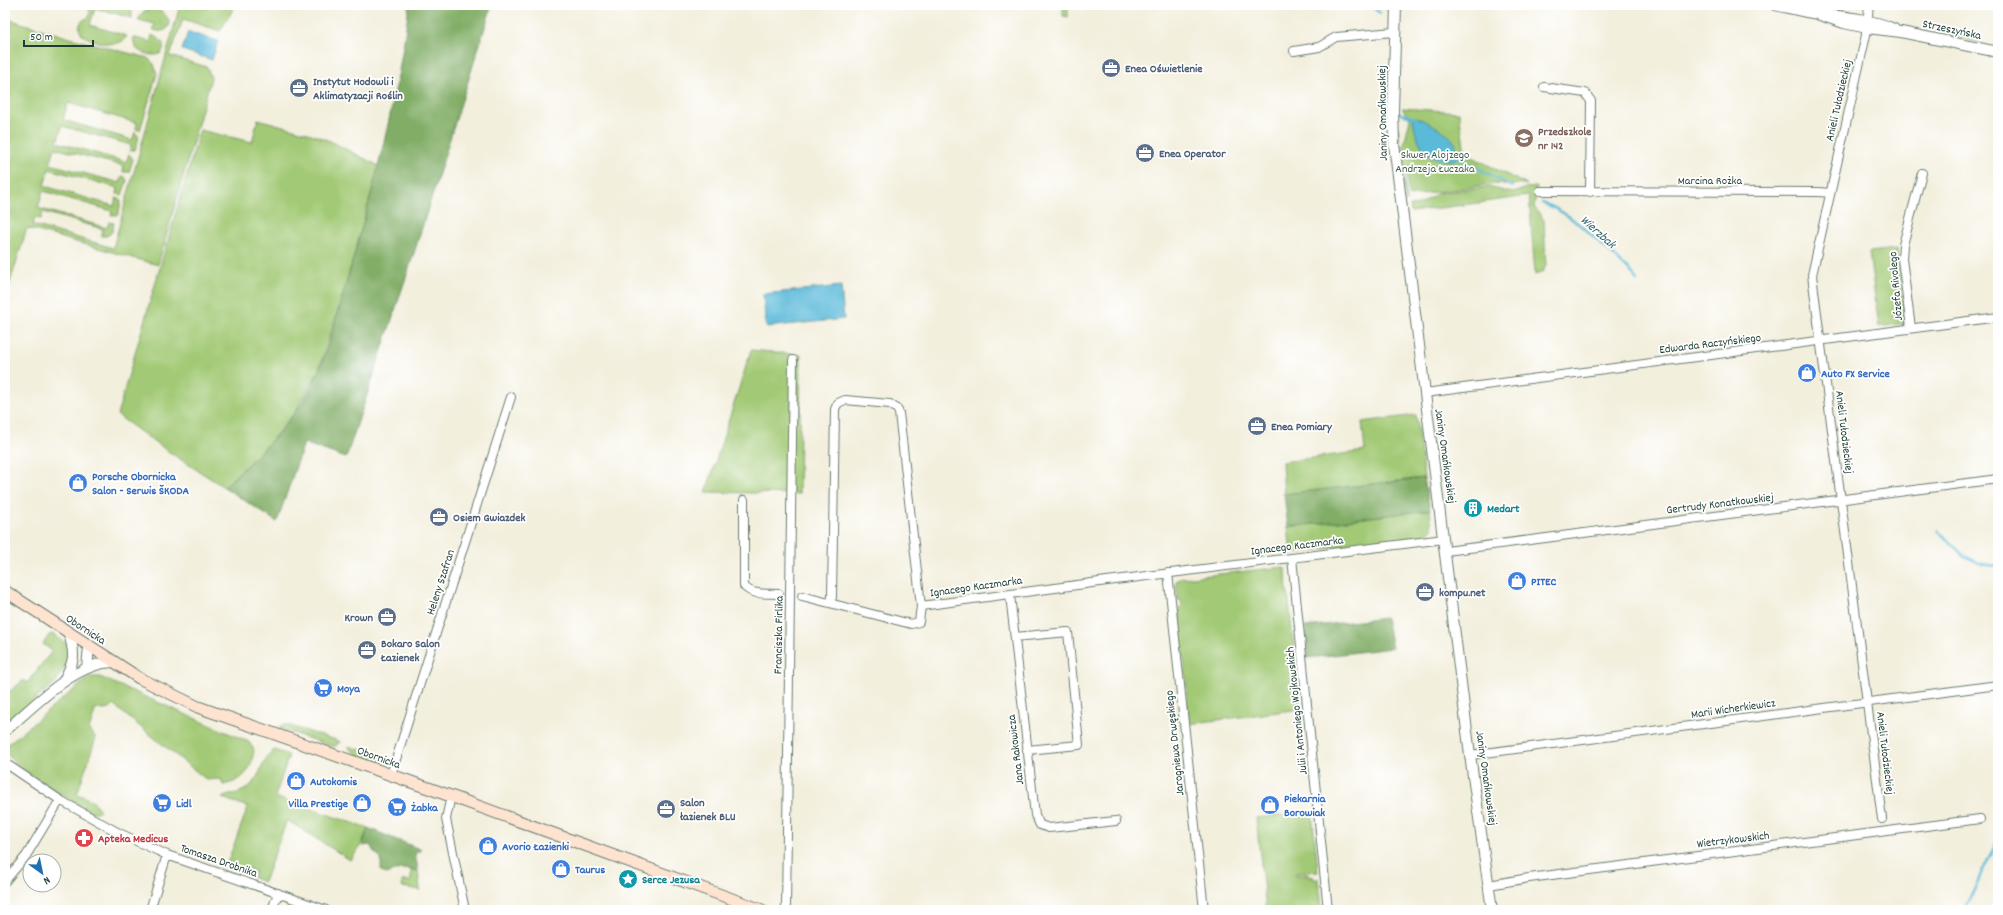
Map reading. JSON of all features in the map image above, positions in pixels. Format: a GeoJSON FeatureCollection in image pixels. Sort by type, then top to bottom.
{"type":"FeatureCollection","features":[{"type":"Feature","properties":{"kind":"main road","name":"Obornicka"},"geometry":{"type":"LineString","coordinates":[[5,591],[89,647],[139,678],[198,707],[451,796],[757,909]]}},
{"type":"Feature","properties":{"kind":"street","name":"Janiny Omańkowskiej"},"geometry":{"type":"LineString","coordinates":[[1396,5],[1394,32],[1394,144],[1446,551],[1470,755],[1492,910]]}},
{"type":"Feature","properties":{"kind":"street","name":"Strzeszyńska"},"geometry":{"type":"LineString","coordinates":[[1774,5],[1817,14],[1844,23],[1867,24],[1998,52]]}},
{"type":"Feature","properties":{"kind":"street","name":"Anieli Tułodzieckiej"},"geometry":{"type":"LineString","coordinates":[[1869,5],[1867,24],[1812,275],[1882,819]]}},
{"type":"Feature","properties":{"kind":"street"},"geometry":{"type":"LineString","coordinates":[[1294,51],[1319,47],[1336,37],[1394,32]]}},
{"type":"Feature","properties":{"kind":"street"},"geometry":{"type":"LineString","coordinates":[[1544,88],[1585,93],[1591,101],[1590,192]]}},
{"type":"Feature","properties":{"kind":"street","name":"Józefa Rivolego"},"geometry":{"type":"LineString","coordinates":[[1911,328],[1902,259],[1903,245],[1922,173]]}},
{"type":"Feature","properties":{"kind":"street","name":"Marcina Rożka"},"geometry":{"type":"LineString","coordinates":[[1540,191],[1830,193]]}},
{"type":"Feature","properties":{"kind":"street","name":"Edwarda Raczyńskiego"},"geometry":{"type":"LineString","coordinates":[[1425,393],[1998,317]]}},
{"type":"Feature","properties":{"kind":"street","name":"Franciszka Firlika"},"geometry":{"type":"LineString","coordinates":[[786,910],[793,360]]}},
{"type":"Feature","properties":{"kind":"street","name":"Heleny Szafran"},"geometry":{"type":"LineString","coordinates":[[391,775],[511,396]]}},
{"type":"Feature","properties":{"kind":"street","name":"Ignacego Kaczmarka"},"geometry":{"type":"LineString","coordinates":[[830,603],[832,597],[835,409],[838,403],[845,400],[890,404],[897,408],[899,413],[921,606],[1010,595],[1019,592],[1444,539]]}},
{"type":"Feature","properties":{"kind":"street","name":"Gertrudy Konatkowskiej"},"geometry":{"type":"LineString","coordinates":[[1446,551],[1998,479]]}},
{"type":"Feature","properties":{"kind":"street","name":"Franciszka Firlika"},"geometry":{"type":"LineString","coordinates":[[744,500],[744,586],[748,591],[779,594]]}},
{"type":"Feature","properties":{"kind":"street","name":"Julii i Antoniego Wojkowskich"},"geometry":{"type":"LineString","coordinates":[[1292,558],[1328,910]]}},
{"type":"Feature","properties":{"kind":"street","name":"Jarogniewa Drwęskiego"},"geometry":{"type":"LineString","coordinates":[[1168,573],[1204,910]]}},
{"type":"Feature","properties":{"kind":"street","name":"Jana Rakowicza"},"geometry":{"type":"LineString","coordinates":[[1010,595],[1035,815],[1040,825],[1049,828],[1116,821]]}},
{"type":"Feature","properties":{"kind":"street","name":"Franciszka Firlika"},"geometry":{"type":"LineString","coordinates":[[802,596],[911,624],[918,622],[921,606]]}},
{"type":"Feature","properties":{"kind":"street"},"geometry":{"type":"LineString","coordinates":[[1014,637],[1068,632],[1079,745],[1027,750]]}},
{"type":"Feature","properties":{"kind":"street"},"geometry":{"type":"LineString","coordinates":[[69,634],[74,651],[74,661]]}},
{"type":"Feature","properties":{"kind":"street"},"geometry":{"type":"LineString","coordinates":[[62,683],[74,661],[89,647]]}},
{"type":"Feature","properties":{"kind":"street"},"geometry":{"type":"LineString","coordinates":[[87,668],[89,647]]}},
{"type":"Feature","properties":{"kind":"street"},"geometry":{"type":"LineString","coordinates":[[5,731],[62,683],[87,668],[100,663],[113,662]]}},
{"type":"Feature","properties":{"kind":"street","name":"Marii Wicherkiewicz"},"geometry":{"type":"LineString","coordinates":[[1470,755],[1998,684]]}},
{"type":"Feature","properties":{"kind":"street","name":"Tomasza Drobnika"},"geometry":{"type":"LineString","coordinates":[[5,764],[60,800],[119,833],[167,855],[326,910]]}},
{"type":"Feature","properties":{"kind":"street"},"geometry":{"type":"LineString","coordinates":[[451,796],[446,820],[465,910]]}},
{"type":"Feature","properties":{"kind":"street"},"geometry":{"type":"LineString","coordinates":[[5,881],[26,856],[60,800]]}},
{"type":"Feature","properties":{"kind":"street","name":"Wietrzykowskich"},"geometry":{"type":"LineString","coordinates":[[1489,885],[1529,878],[1980,819]]}},
{"type":"Feature","properties":{"kind":"street"},"geometry":{"type":"LineString","coordinates":[[150,910],[167,855]]}},
{"type":"Feature","properties":{"kind":"street"},"geometry":{"type":"LineString","coordinates":[[272,910],[278,894]]}},
{"type":"Feature","properties":{"kind":"green space"},"geometry":{"type":"Polygon","coordinates":[[[86,5],[130,5],[132,18],[95,8],[90,25],[127,36],[124,40],[113,44],[99,42],[82,35],[79,27],[81,22],[88,18],[90,12],[86,5]]]}},
{"type":"Feature","properties":{"kind":"green space"},"geometry":{"type":"Polygon","coordinates":[[[180,5],[236,5],[220,31],[183,19],[170,56],[207,67],[211,78],[158,265],[27,228],[5,299],[5,18],[70,38],[148,58],[154,64],[157,74],[140,130],[136,129],[137,123],[68,103],[63,120],[132,140],[135,132],[139,137],[135,150],[130,151],[131,145],[62,126],[57,142],[126,162],[129,154],[133,159],[129,172],[123,172],[124,166],[55,148],[50,164],[120,183],[122,176],[125,177],[127,181],[122,195],[117,194],[118,188],[49,169],[44,186],[114,206],[116,198],[120,199],[121,202],[118,215],[111,215],[112,211],[43,191],[38,208],[107,228],[109,222],[114,223],[112,232],[107,236],[101,236],[103,229],[43,212],[41,219],[35,218],[33,225],[113,248],[180,5]]]}},
{"type":"Feature","properties":{"kind":"green space"},"geometry":{"type":"Polygon","coordinates":[[[409,5],[492,5],[415,250],[346,458],[304,443],[277,522],[224,487],[265,447],[294,415],[311,388],[325,355],[336,321],[385,139],[399,72],[409,5]]]}},
{"type":"Feature","properties":{"kind":"green space"},"geometry":{"type":"Polygon","coordinates":[[[1063,5],[1068,5],[1068,17],[1063,16],[1063,5]]]}},
{"type":"Feature","properties":{"kind":"green space"},"geometry":{"type":"Polygon","coordinates":[[[1808,5],[1823,5],[1851,11],[1847,13],[1808,5]]]}},
{"type":"Feature","properties":{"kind":"green space"},"geometry":{"type":"Polygon","coordinates":[[[153,8],[159,10],[168,18],[170,24],[167,29],[161,31],[153,30],[155,24],[138,20],[143,12],[153,8]]]}},
{"type":"Feature","properties":{"kind":"green space"},"geometry":{"type":"Polygon","coordinates":[[[1954,33],[1981,39],[1980,42],[1953,36],[1954,33]]]}},
{"type":"Feature","properties":{"kind":"green space"},"geometry":{"type":"Polygon","coordinates":[[[152,35],[161,40],[163,48],[160,54],[146,54],[135,47],[133,37],[150,42],[152,35]]]}},
{"type":"Feature","properties":{"kind":"green space","name":"Skwer Alojzego Andrzeja Łuczaka"},"geometry":{"type":"Polygon","coordinates":[[[1402,108],[1459,112],[1465,153],[1527,185],[1492,184],[1409,196],[1403,148],[1410,119],[1402,108]]]}},
{"type":"Feature","properties":{"kind":"green space"},"geometry":{"type":"Polygon","coordinates":[[[258,119],[308,133],[330,141],[379,166],[343,294],[318,372],[295,412],[270,442],[224,487],[172,454],[117,415],[200,130],[252,142],[258,119]]]}},
{"type":"Feature","properties":{"kind":"green space"},"geometry":{"type":"Polygon","coordinates":[[[1398,128],[1407,201],[1405,202],[1398,128]]]}},
{"type":"Feature","properties":{"kind":"green space"},"geometry":{"type":"Polygon","coordinates":[[[1488,187],[1513,193],[1526,188],[1537,187],[1534,207],[1544,220],[1546,265],[1543,272],[1535,275],[1529,196],[1411,212],[1410,206],[1419,205],[1438,193],[1488,187]]]}},
{"type":"Feature","properties":{"kind":"green space"},"geometry":{"type":"Polygon","coordinates":[[[1897,249],[1906,323],[1879,327],[1869,252],[1897,249]]]}},
{"type":"Feature","properties":{"kind":"green space"},"geometry":{"type":"Polygon","coordinates":[[[751,350],[801,355],[799,494],[706,492],[751,350]]]}},
{"type":"Feature","properties":{"kind":"green space"},"geometry":{"type":"Polygon","coordinates":[[[1416,415],[1424,478],[1284,494],[1282,462],[1365,451],[1362,422],[1416,415]]]}},
{"type":"Feature","properties":{"kind":"green space"},"geometry":{"type":"Polygon","coordinates":[[[1424,478],[1430,510],[1288,527],[1284,494],[1424,478]]]}},
{"type":"Feature","properties":{"kind":"green space"},"geometry":{"type":"Polygon","coordinates":[[[1430,510],[1432,529],[1425,536],[1291,553],[1288,527],[1430,510]]]}},
{"type":"Feature","properties":{"kind":"green space"},"geometry":{"type":"Polygon","coordinates":[[[1284,567],[1286,570],[1287,592],[1300,709],[1188,724],[1186,681],[1179,608],[1182,606],[1181,600],[1178,600],[1176,581],[1182,578],[1284,567]]]}},
{"type":"Feature","properties":{"kind":"green space"},"geometry":{"type":"Polygon","coordinates":[[[1386,618],[1392,648],[1308,658],[1305,627],[1386,618]]]}},
{"type":"Feature","properties":{"kind":"green space"},"geometry":{"type":"Polygon","coordinates":[[[53,634],[67,644],[70,657],[56,682],[5,725],[5,695],[24,680],[27,683],[52,651],[43,644],[49,635],[53,634]]]}},
{"type":"Feature","properties":{"kind":"green space"},"geometry":{"type":"Polygon","coordinates":[[[89,677],[100,677],[249,742],[254,750],[251,764],[245,774],[236,781],[223,785],[221,779],[207,780],[113,705],[105,710],[96,708],[89,730],[96,738],[77,794],[92,800],[100,810],[99,812],[92,812],[34,777],[14,762],[6,752],[8,744],[89,677]]]}},
{"type":"Feature","properties":{"kind":"green space"},"geometry":{"type":"Polygon","coordinates":[[[284,724],[336,740],[337,742],[340,741],[334,747],[278,728],[284,724]]]}},
{"type":"Feature","properties":{"kind":"green space"},"geometry":{"type":"Polygon","coordinates":[[[348,746],[391,759],[387,762],[381,763],[361,758],[348,746]]]}},
{"type":"Feature","properties":{"kind":"green space"},"geometry":{"type":"Polygon","coordinates":[[[274,750],[289,755],[275,797],[368,828],[360,846],[350,860],[287,820],[264,882],[253,878],[255,871],[248,869],[246,873],[226,866],[248,807],[222,798],[243,791],[250,786],[254,782],[267,758],[274,750]]]}},
{"type":"Feature","properties":{"kind":"green space"},"geometry":{"type":"Polygon","coordinates":[[[1312,812],[1318,871],[1296,873],[1296,875],[1309,874],[1309,877],[1313,876],[1313,879],[1319,879],[1322,910],[1266,910],[1256,818],[1312,812]]]}},
{"type":"Feature","properties":{"kind":"green space"},"geometry":{"type":"Polygon","coordinates":[[[368,828],[422,850],[415,853],[418,870],[400,869],[386,874],[381,871],[381,858],[374,852],[370,845],[362,846],[368,828]]]}},
{"type":"Feature","properties":{"kind":"green space"},"geometry":{"type":"Polygon","coordinates":[[[411,870],[418,870],[420,890],[402,887],[402,881],[411,881],[411,870]]]}},
{"type":"Feature","properties":{"kind":"water"},"geometry":{"type":"Polygon","coordinates":[[[188,32],[218,41],[212,60],[182,50],[188,32]]]}},
{"type":"Feature","properties":{"kind":"water"},"geometry":{"type":"Polygon","coordinates":[[[1416,117],[1437,127],[1450,137],[1455,143],[1458,158],[1444,160],[1433,157],[1428,153],[1420,144],[1416,133],[1413,120],[1416,117]]]}},
{"type":"Feature","properties":{"kind":"water"},"geometry":{"type":"Polygon","coordinates":[[[841,286],[844,319],[766,327],[763,294],[841,286]]]}},
{"type":"Feature","properties":{"kind":"waterway","name":"Wierzbak"},"geometry":{"type":"LineString","coordinates":[[1370,5],[1380,13]]}},
{"type":"Feature","properties":{"kind":"waterway","name":"Wierzbak"},"geometry":{"type":"LineString","coordinates":[[1399,113],[1417,119]]}},
{"type":"Feature","properties":{"kind":"waterway","name":"Wierzbak"},"geometry":{"type":"LineString","coordinates":[[1455,156],[1513,187]]}},
{"type":"Feature","properties":{"kind":"waterway","name":"Wierzbak"},"geometry":{"type":"LineString","coordinates":[[1542,203],[1554,208],[1578,224],[1602,244],[1633,274],[1637,281]]}},
{"type":"Feature","properties":{"kind":"waterway","name":"Wierzbak"},"geometry":{"type":"LineString","coordinates":[[1938,530],[1950,543],[1972,560],[1989,565],[1998,565]]}},
{"type":"Feature","properties":{"kind":"waterway","name":"Wierzbak"},"geometry":{"type":"LineString","coordinates":[[1964,910],[1998,839]]}},
{"type":"Feature","properties":{"kind":"place","name":"Enea Oświetlenie"},"geometry":{"type":"Point","coordinates":[1111,68]}},
{"type":"Feature","properties":{"kind":"place","name":"Instytut Hodowli i Aklimatyzacji Roślin"},"geometry":{"type":"Point","coordinates":[299,88]}},
{"type":"Feature","properties":{"kind":"place","name":"Przedszkole nr 142"},"geometry":{"type":"Point","coordinates":[1524,138]}},
{"type":"Feature","properties":{"kind":"place","name":"Enea Operator"},"geometry":{"type":"Point","coordinates":[1145,153]}},
{"type":"Feature","properties":{"kind":"place","name":"Auto FX Service"},"geometry":{"type":"Point","coordinates":[1807,373]}},
{"type":"Feature","properties":{"kind":"place","name":"Enea Pomiary"},"geometry":{"type":"Point","coordinates":[1257,426]}},
{"type":"Feature","properties":{"kind":"place","name":"Porsche Obornicka Salon - Serwis ŠKODA"},"geometry":{"type":"Point","coordinates":[78,483]}},
{"type":"Feature","properties":{"kind":"place","name":"Medart"},"geometry":{"type":"Point","coordinates":[1473,508]}},
{"type":"Feature","properties":{"kind":"place","name":"Osiem Gwiazdek"},"geometry":{"type":"Point","coordinates":[439,517]}},
{"type":"Feature","properties":{"kind":"place","name":"PITEC"},"geometry":{"type":"Point","coordinates":[1517,581]}},
{"type":"Feature","properties":{"kind":"place","name":"kompu.net"},"geometry":{"type":"Point","coordinates":[1425,592]}},
{"type":"Feature","properties":{"kind":"place","name":"Krown"},"geometry":{"type":"Point","coordinates":[387,617]}},
{"type":"Feature","properties":{"kind":"place","name":"Bokaro Salon Łazienek"},"geometry":{"type":"Point","coordinates":[367,650]}},
{"type":"Feature","properties":{"kind":"place","name":"Moya"},"geometry":{"type":"Point","coordinates":[323,688]}},
{"type":"Feature","properties":{"kind":"place","name":"Autokomis"},"geometry":{"type":"Point","coordinates":[296,781]}},
{"type":"Feature","properties":{"kind":"place","name":"Lidl"},"geometry":{"type":"Point","coordinates":[162,803]}},
{"type":"Feature","properties":{"kind":"place","name":"Villa Prestige"},"geometry":{"type":"Point","coordinates":[362,803]}},
{"type":"Feature","properties":{"kind":"place","name":"Piekarnia Borowiak"},"geometry":{"type":"Point","coordinates":[1270,805]}},
{"type":"Feature","properties":{"kind":"place","name":"Żabka"},"geometry":{"type":"Point","coordinates":[397,807]}},
{"type":"Feature","properties":{"kind":"place","name":"Salon łazienek BLU"},"geometry":{"type":"Point","coordinates":[666,809]}},
{"type":"Feature","properties":{"kind":"place","name":"Apteka Medicus"},"geometry":{"type":"Point","coordinates":[84,838]}},
{"type":"Feature","properties":{"kind":"place","name":"Avorio Łazienki"},"geometry":{"type":"Point","coordinates":[488,846]}},
{"type":"Feature","properties":{"kind":"place","name":"Taurus"},"geometry":{"type":"Point","coordinates":[561,869]}},
{"type":"Feature","properties":{"kind":"place","name":"Serce Jezusa"},"geometry":{"type":"Point","coordinates":[628,879]}}]}
